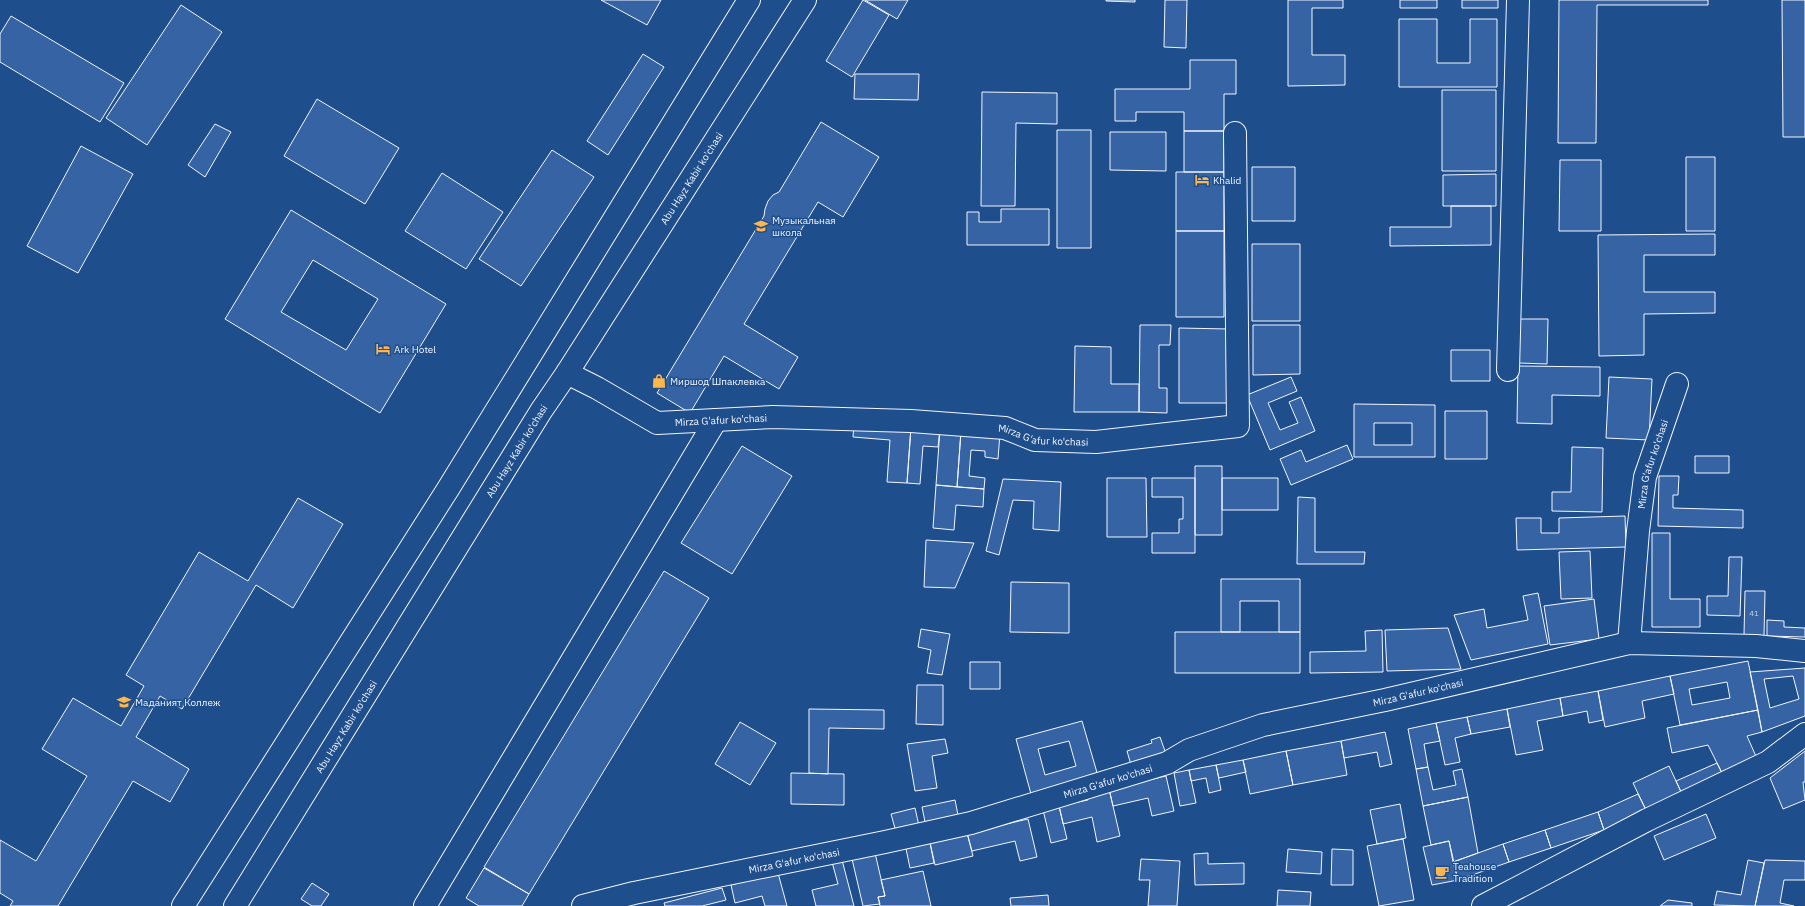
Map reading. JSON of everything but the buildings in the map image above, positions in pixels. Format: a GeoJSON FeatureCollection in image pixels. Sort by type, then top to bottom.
{"type":"FeatureCollection","features":[{"type":"Feature","properties":{"kind":"street"},"geometry":{"type":"LineString","coordinates":[[183,906],[448,489],[749,0]]}},
{"type":"Feature","properties":{"kind":"street","name":"Abu Hayz Kabir ko'chasi"},"geometry":{"type":"LineString","coordinates":[[235,906],[541,412],[805,0]]}},
{"type":"Feature","properties":{"kind":"street"},"geometry":{"type":"LineString","coordinates":[[1508,370],[1518,0]]}},
{"type":"Feature","properties":{"kind":"street","name":"Mirza G'afur ko'chasi"},"geometry":{"type":"LineString","coordinates":[[567,373],[597,388],[657,423],[773,417],[910,422],[1005,428],[1035,440],[1096,442],[1238,426],[1235,133]]}},
{"type":"Feature","properties":{"kind":"street","name":"Mirza G'afur ko'chasi"},"geometry":{"type":"LineString","coordinates":[[1629,643],[1638,531],[1645,477],[1677,384]]}},
{"type":"Feature","properties":{"kind":"street"},"geometry":{"type":"LineString","coordinates":[[425,906],[716,420]]}},
{"type":"Feature","properties":{"kind":"street","name":"Mirza G'afur ko'chasi"},"geometry":{"type":"LineString","coordinates":[[583,906],[634,893],[886,842],[971,823],[1167,763],[1189,750],[1263,725],[1385,700],[1629,643],[1756,646],[1805,651]]}},
{"type":"Feature","properties":{"kind":"street"},"geometry":{"type":"LineString","coordinates":[[1483,906],[1647,820],[1768,762],[1805,734]]}},
{"type":"Feature","properties":{"kind":"place","name":"Khalid"},"geometry":{"type":"Point","coordinates":[1202,180]}},
{"type":"Feature","properties":{"kind":"place","name":"Музыкальная школа"},"geometry":{"type":"Point","coordinates":[761,226]}},
{"type":"Feature","properties":{"kind":"place","name":"Ark Hotel"},"geometry":{"type":"Point","coordinates":[383,349]}},
{"type":"Feature","properties":{"kind":"place","name":"Миршод Шпаклевка"},"geometry":{"type":"Point","coordinates":[659,381]}},
{"type":"Feature","properties":{"kind":"place","name":"Маданият Коллеж"},"geometry":{"type":"Point","coordinates":[124,702]}},
{"type":"Feature","properties":{"kind":"place","name":"Teahouse Tradition"},"geometry":{"type":"Point","coordinates":[1442,872]}}]}
